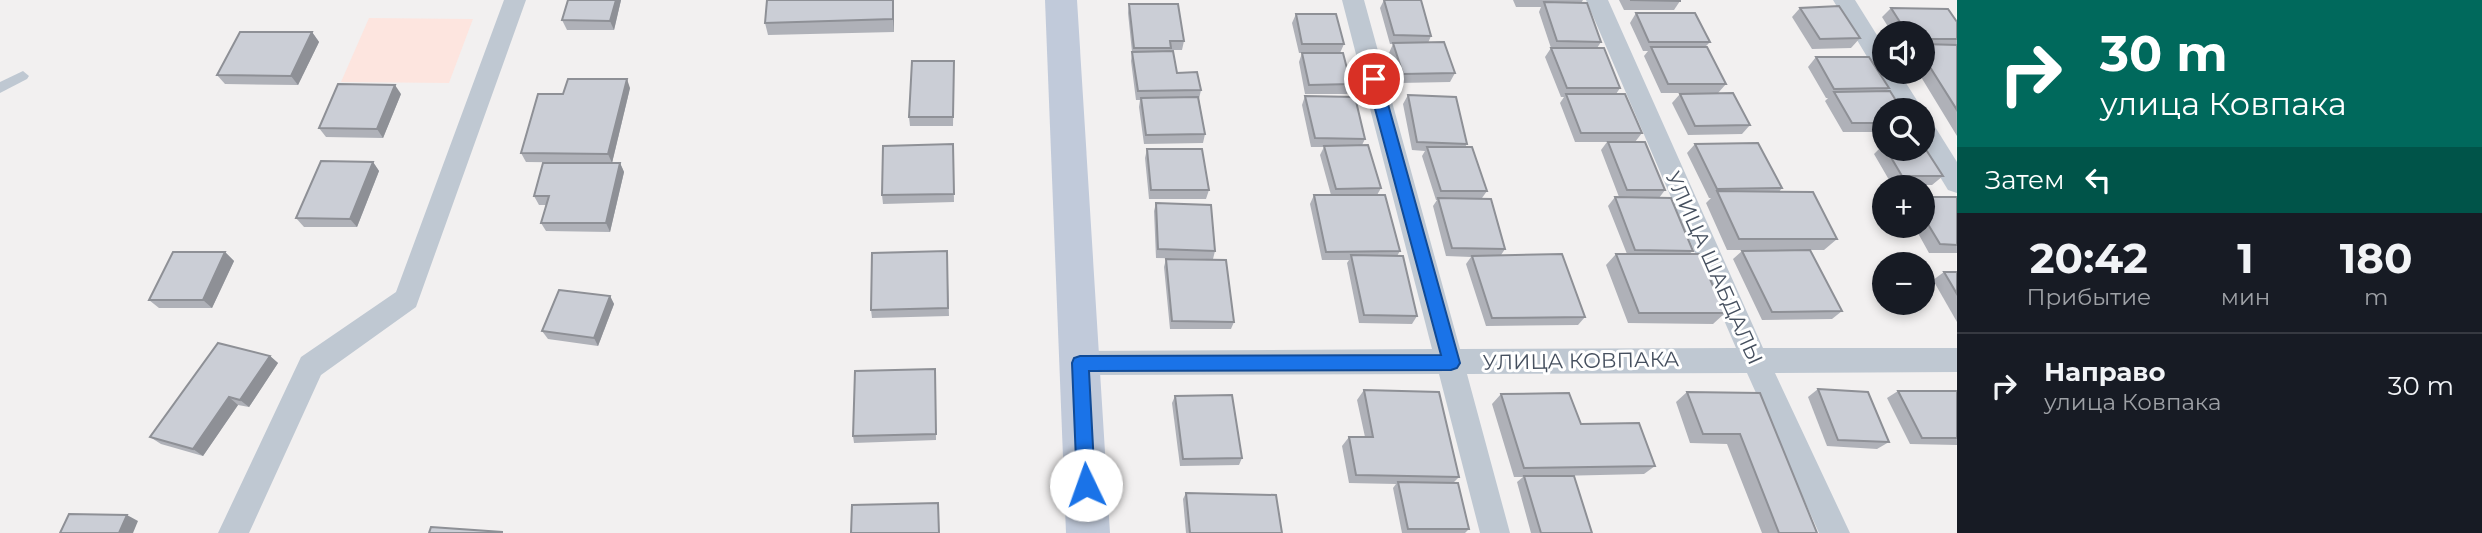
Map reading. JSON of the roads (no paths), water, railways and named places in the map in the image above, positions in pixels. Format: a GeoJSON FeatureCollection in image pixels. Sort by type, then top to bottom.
{"type":"FeatureCollection","features":[{"type":"Feature","properties":{"kind":"main road"},"geometry":{"type":"LineString","coordinates":[[1060,0],[1088,533]]}},
{"type":"Feature","properties":{"kind":"street"},"geometry":{"type":"LineString","coordinates":[[233,533],[311,366],[407,299],[515,0]]}},
{"type":"Feature","properties":{"kind":"street"},"geometry":{"type":"LineString","coordinates":[[1353,0],[1495,533]]}},
{"type":"Feature","properties":{"kind":"street","name":"УЛИЦА ШАБДАЛЫ"},"geometry":{"type":"LineString","coordinates":[[1597,0],[1754,359],[1835,533]]}},
{"type":"Feature","properties":{"kind":"street"},"geometry":{"type":"LineString","coordinates":[[1844,0],[1872,47]]}},
{"type":"Feature","properties":{"kind":"street"},"geometry":{"type":"LineString","coordinates":[[1935,149],[1957,183]]}},
{"type":"Feature","properties":{"kind":"street","name":"УЛИЦА КОВПАКА"},"geometry":{"type":"LineString","coordinates":[[1080,363],[1957,360]]}},
{"type":"Feature","properties":{"kind":"lane"},"geometry":{"type":"LineString","coordinates":[[0,88],[23,76]]}}]}
